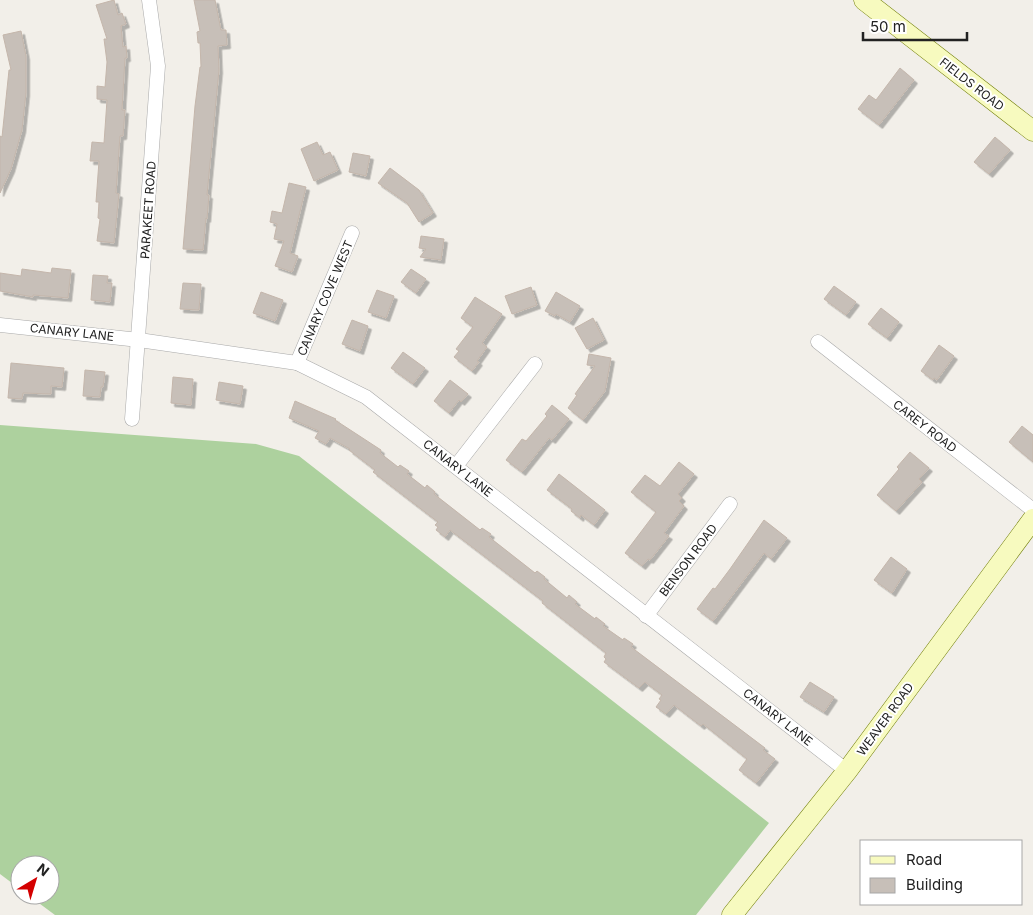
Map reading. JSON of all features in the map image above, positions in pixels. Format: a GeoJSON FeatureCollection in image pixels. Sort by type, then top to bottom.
{"type":"FeatureCollection","features":[{"type":"Feature","properties":{"kind":"main road","name":"FIELDS ROAD"},"geometry":{"type":"LineString","coordinates":[[864,0],[1033,131]]}},
{"type":"Feature","properties":{"kind":"main road","name":"WEAVER ROAD"},"geometry":{"type":"LineString","coordinates":[[732,915],[847,771],[1033,519]]}},
{"type":"Feature","properties":{"kind":"street","name":"PARAKEET ROAD"},"geometry":{"type":"LineString","coordinates":[[132,419],[158,66],[149,0]]}},
{"type":"Feature","properties":{"kind":"street","name":"CANARY COVE WEST"},"geometry":{"type":"LineString","coordinates":[[298,363],[352,233]]}},
{"type":"Feature","properties":{"kind":"street","name":"CANARY LANE"},"geometry":{"type":"LineString","coordinates":[[0,325],[139,340],[298,363],[366,398],[847,771]]}},
{"type":"Feature","properties":{"kind":"street","name":"CAREY ROAD"},"geometry":{"type":"LineString","coordinates":[[818,342],[1033,510]]}},
{"type":"Feature","properties":{"kind":"street"},"geometry":{"type":"LineString","coordinates":[[456,466],[535,364]]}},
{"type":"Feature","properties":{"kind":"street","name":"BENSON ROAD"},"geometry":{"type":"LineString","coordinates":[[646,616],[730,504]]}},
{"type":"Feature","properties":{"kind":"green space"},"geometry":{"type":"Polygon","coordinates":[[[0,425],[256,444],[299,456],[769,823],[696,915],[55,915],[42,905],[60,905],[60,855],[10,855],[10,882],[0,874],[0,425]]]}},
{"type":"Feature","properties":{"kind":"building"},"geometry":{"type":"Polygon","coordinates":[[[114,0],[118,15],[122,13],[126,24],[121,26],[123,47],[126,46],[127,58],[125,58],[122,110],[125,110],[123,136],[120,136],[116,193],[119,194],[114,243],[97,241],[100,219],[98,218],[99,202],[96,202],[99,161],[90,161],[92,142],[104,143],[107,100],[97,99],[97,86],[105,87],[107,62],[104,39],[107,39],[96,5],[114,0]]]}},
{"type":"Feature","properties":{"kind":"building"},"geometry":{"type":"Polygon","coordinates":[[[194,0],[215,0],[221,30],[226,30],[227,45],[218,46],[219,70],[203,250],[183,249],[195,106],[201,67],[200,43],[198,43],[197,32],[200,31],[194,0]]]}},
{"type":"Feature","properties":{"kind":"building"},"geometry":{"type":"Polygon","coordinates":[[[21,31],[26,56],[26,93],[22,130],[11,169],[0,193],[0,136],[2,137],[9,70],[11,70],[3,35],[21,31]]]}},
{"type":"Feature","properties":{"kind":"building"},"geometry":{"type":"Polygon","coordinates":[[[900,68],[914,80],[879,125],[858,109],[869,95],[876,100],[900,68]]]}},
{"type":"Feature","properties":{"kind":"building"},"geometry":{"type":"Polygon","coordinates":[[[995,137],[1010,150],[989,174],[974,162],[995,137]]]}},
{"type":"Feature","properties":{"kind":"building"},"geometry":{"type":"Polygon","coordinates":[[[317,142],[323,155],[330,152],[338,170],[314,181],[301,149],[317,142]]]}},
{"type":"Feature","properties":{"kind":"building"},"geometry":{"type":"Polygon","coordinates":[[[353,153],[370,156],[366,176],[349,172],[353,153]]]}},
{"type":"Feature","properties":{"kind":"building"},"geometry":{"type":"Polygon","coordinates":[[[390,168],[419,190],[433,213],[419,222],[407,203],[378,183],[390,168]]]}},
{"type":"Feature","properties":{"kind":"building"},"geometry":{"type":"Polygon","coordinates":[[[289,183],[306,187],[290,253],[298,256],[292,272],[275,266],[284,241],[274,239],[277,224],[270,222],[272,211],[282,213],[289,183]]]}},
{"type":"Feature","properties":{"kind":"building"},"geometry":{"type":"Polygon","coordinates":[[[421,236],[444,239],[441,260],[420,257],[426,249],[419,248],[421,236]]]}},
{"type":"Feature","properties":{"kind":"building"},"geometry":{"type":"Polygon","coordinates":[[[52,268],[71,270],[68,298],[33,295],[33,297],[0,291],[0,273],[21,276],[22,269],[51,273],[52,268]]]}},
{"type":"Feature","properties":{"kind":"building"},"geometry":{"type":"Polygon","coordinates":[[[411,269],[426,279],[416,293],[401,282],[411,269]]]}},
{"type":"Feature","properties":{"kind":"building"},"geometry":{"type":"Polygon","coordinates":[[[93,275],[108,276],[107,283],[112,283],[110,302],[91,300],[93,275]]]}},
{"type":"Feature","properties":{"kind":"building"},"geometry":{"type":"Polygon","coordinates":[[[183,283],[201,284],[199,310],[180,309],[183,283]]]}},
{"type":"Feature","properties":{"kind":"building"},"geometry":{"type":"Polygon","coordinates":[[[834,286],[856,302],[846,315],[824,299],[834,286]]]}},
{"type":"Feature","properties":{"kind":"building"},"geometry":{"type":"Polygon","coordinates":[[[531,287],[537,305],[512,314],[505,296],[531,287]]]}},
{"type":"Feature","properties":{"kind":"building"},"geometry":{"type":"Polygon","coordinates":[[[377,290],[394,296],[386,318],[368,312],[377,290]]]}},
{"type":"Feature","properties":{"kind":"building"},"geometry":{"type":"Polygon","coordinates":[[[261,292],[283,300],[275,321],[253,313],[261,292]]]}},
{"type":"Feature","properties":{"kind":"building"},"geometry":{"type":"Polygon","coordinates":[[[556,292],[580,306],[570,322],[556,314],[555,316],[545,311],[556,292]]]}},
{"type":"Feature","properties":{"kind":"building"},"geometry":{"type":"Polygon","coordinates":[[[475,297],[502,314],[482,343],[487,347],[472,371],[454,357],[459,351],[456,349],[473,327],[461,318],[475,297]]]}},
{"type":"Feature","properties":{"kind":"building"},"geometry":{"type":"Polygon","coordinates":[[[881,308],[899,322],[887,338],[868,324],[881,308]]]}},
{"type":"Feature","properties":{"kind":"building"},"geometry":{"type":"Polygon","coordinates":[[[593,318],[604,340],[587,349],[575,328],[593,318]]]}},
{"type":"Feature","properties":{"kind":"building"},"geometry":{"type":"Polygon","coordinates":[[[352,320],[368,326],[360,351],[342,344],[352,320]]]}},
{"type":"Feature","properties":{"kind":"building"},"geometry":{"type":"Polygon","coordinates":[[[939,345],[954,356],[937,380],[934,378],[933,380],[921,371],[939,345]]]}},
{"type":"Feature","properties":{"kind":"building"},"geometry":{"type":"Polygon","coordinates":[[[403,352],[425,368],[413,384],[391,368],[403,352]]]}},
{"type":"Feature","properties":{"kind":"building"},"geometry":{"type":"Polygon","coordinates":[[[589,354],[611,358],[605,391],[583,420],[568,408],[577,395],[575,394],[595,366],[587,365],[589,354]]]}},
{"type":"Feature","properties":{"kind":"building"},"geometry":{"type":"Polygon","coordinates":[[[11,363],[64,368],[62,387],[51,386],[51,394],[23,393],[22,399],[8,398],[11,363]]]}},
{"type":"Feature","properties":{"kind":"building"},"geometry":{"type":"Polygon","coordinates":[[[85,370],[105,372],[100,397],[83,396],[85,370]]]}},
{"type":"Feature","properties":{"kind":"building"},"geometry":{"type":"Polygon","coordinates":[[[173,377],[193,379],[191,405],[171,403],[173,377]]]}},
{"type":"Feature","properties":{"kind":"building"},"geometry":{"type":"Polygon","coordinates":[[[450,380],[468,394],[461,402],[459,400],[449,413],[434,401],[450,380]]]}},
{"type":"Feature","properties":{"kind":"building"},"geometry":{"type":"Polygon","coordinates":[[[219,382],[243,386],[240,404],[216,400],[219,382]]]}},
{"type":"Feature","properties":{"kind":"building"},"geometry":{"type":"Polygon","coordinates":[[[295,401],[336,419],[381,450],[380,453],[398,467],[400,465],[409,471],[407,474],[425,488],[427,485],[435,492],[434,494],[480,530],[482,528],[491,534],[489,537],[535,573],[537,571],[545,577],[544,579],[567,598],[569,595],[577,602],[575,604],[605,624],[603,626],[623,640],[624,638],[633,644],[631,647],[765,748],[763,750],[775,759],[756,783],[739,770],[747,759],[703,724],[701,726],[674,705],[666,714],[656,707],[662,695],[645,682],[639,688],[604,662],[606,653],[542,603],[543,601],[450,530],[445,537],[436,530],[438,527],[435,525],[438,522],[373,472],[375,470],[350,449],[330,438],[326,444],[315,438],[319,431],[289,418],[295,401]]]}},
{"type":"Feature","properties":{"kind":"building"},"geometry":{"type":"Polygon","coordinates":[[[552,405],[569,419],[552,440],[549,438],[522,472],[506,460],[522,439],[526,441],[547,416],[545,414],[552,405]]]}},
{"type":"Feature","properties":{"kind":"building"},"geometry":{"type":"Polygon","coordinates":[[[1022,426],[1033,435],[1033,462],[1009,442],[1022,426]]]}},
{"type":"Feature","properties":{"kind":"building"},"geometry":{"type":"Polygon","coordinates":[[[910,452],[929,468],[919,479],[922,482],[896,511],[877,495],[899,469],[897,467],[910,452]]]}},
{"type":"Feature","properties":{"kind":"building"},"geometry":{"type":"Polygon","coordinates":[[[679,462],[694,474],[678,494],[682,498],[679,501],[684,506],[664,533],[669,536],[650,560],[648,559],[642,566],[625,553],[656,512],[631,492],[645,475],[660,486],[679,462]]]}},
{"type":"Feature","properties":{"kind":"building"},"geometry":{"type":"Polygon","coordinates":[[[559,474],[605,510],[594,525],[581,515],[580,518],[571,511],[572,509],[547,490],[559,474]]]}},
{"type":"Feature","properties":{"kind":"building"},"geometry":{"type":"Polygon","coordinates":[[[764,520],[787,538],[771,559],[764,553],[713,621],[697,609],[713,588],[715,589],[764,520]]]}},
{"type":"Feature","properties":{"kind":"building"},"geometry":{"type":"Polygon","coordinates":[[[891,557],[907,569],[892,593],[874,580],[891,557]]]}},
{"type":"Feature","properties":{"kind":"building"},"geometry":{"type":"Polygon","coordinates":[[[810,682],[834,697],[824,712],[800,697],[810,682]]]}}]}
